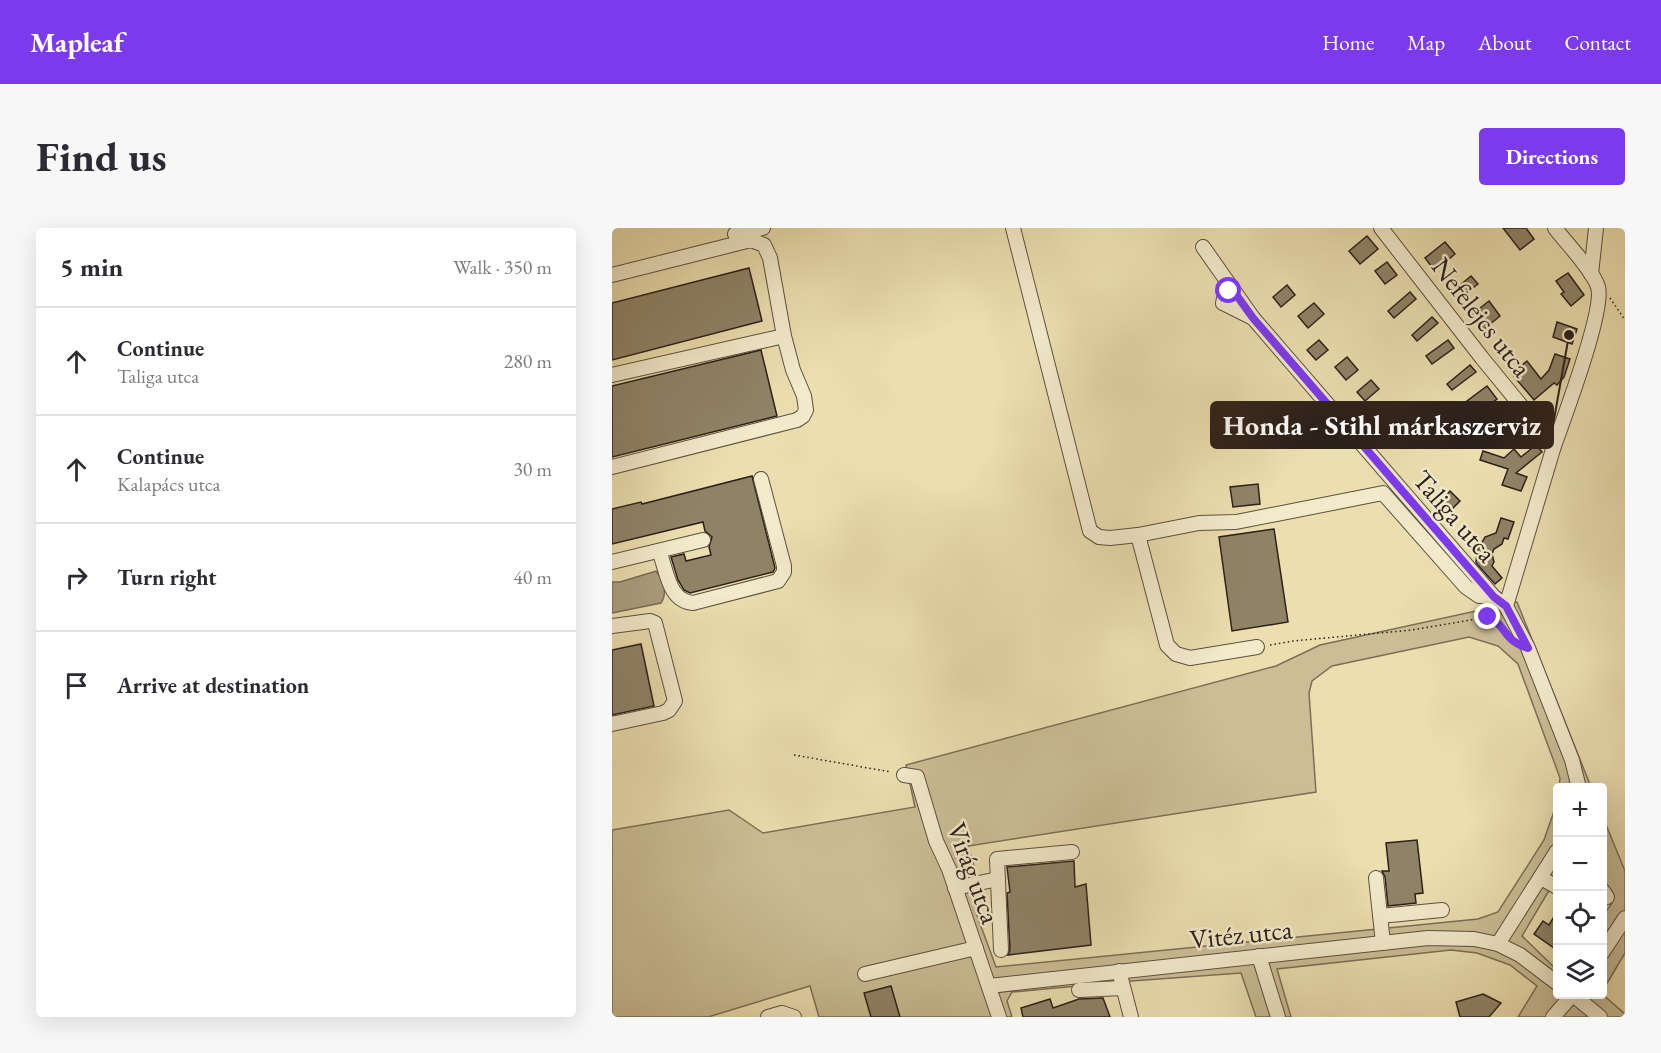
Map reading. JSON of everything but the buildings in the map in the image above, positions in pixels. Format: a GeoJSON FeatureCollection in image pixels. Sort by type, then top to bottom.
{"type":"FeatureCollection","features":[{"type":"Feature","properties":{"kind":"street"},"geometry":{"type":"LineString","coordinates":[[717,239],[763,228]]}},
{"type":"Feature","properties":{"kind":"street"},"geometry":{"type":"LineString","coordinates":[[1013,228],[1090,531],[1099,537],[1110,538],[1138,535],[1199,523],[1236,522],[1383,493],[1466,587],[1479,596],[1494,597]]}},
{"type":"Feature","properties":{"kind":"street","name":"Nefelejcs utca"},"geometry":{"type":"LineString","coordinates":[[1381,228],[1554,446]]}},
{"type":"Feature","properties":{"kind":"street"},"geometry":{"type":"LineString","coordinates":[[1555,228],[1591,274],[1599,288],[1597,308],[1591,335],[1554,446],[1506,606],[1528,648],[1572,760],[1578,783]]}},
{"type":"Feature","properties":{"kind":"street"},"geometry":{"type":"LineString","coordinates":[[1591,274],[1596,228]]}},
{"type":"Feature","properties":{"kind":"street"},"geometry":{"type":"LineString","coordinates":[[612,274],[751,240],[764,245],[770,258],[784,336],[793,370],[804,396],[806,410],[797,420],[612,467]]}},
{"type":"Feature","properties":{"kind":"street","name":"Taliga utca"},"geometry":{"type":"LineString","coordinates":[[1203,247],[1253,318],[1494,597],[1506,606]]}},
{"type":"Feature","properties":{"kind":"street"},"geometry":{"type":"LineString","coordinates":[[612,375],[784,336]]}},
{"type":"Feature","properties":{"kind":"street"},"geometry":{"type":"LineString","coordinates":[[659,550],[673,591],[687,603],[778,581],[784,572],[784,566],[761,479]]}},
{"type":"Feature","properties":{"kind":"street"},"geometry":{"type":"LineString","coordinates":[[1138,535],[1167,645],[1176,654],[1190,658],[1257,647]]}},
{"type":"Feature","properties":{"kind":"street"},"geometry":{"type":"LineString","coordinates":[[612,562],[703,540]]}},
{"type":"Feature","properties":{"kind":"street"},"geometry":{"type":"LineString","coordinates":[[612,627],[650,621],[655,623],[675,701],[669,710],[663,713],[612,724]]}},
{"type":"Feature","properties":{"kind":"street","name":"Virág utca"},"geometry":{"type":"LineString","coordinates":[[910,776],[956,888],[999,1017]]}},
{"type":"Feature","properties":{"kind":"street"},"geometry":{"type":"LineString","coordinates":[[1001,950],[997,859],[1072,852]]}},
{"type":"Feature","properties":{"kind":"street"},"geometry":{"type":"LineString","coordinates":[[1498,944],[1553,858]]}},
{"type":"Feature","properties":{"kind":"street"},"geometry":{"type":"LineString","coordinates":[[1376,878],[1383,943]]}},
{"type":"Feature","properties":{"kind":"street"},"geometry":{"type":"LineString","coordinates":[[1541,878],[1553,885]]}},
{"type":"Feature","properties":{"kind":"street"},"geometry":{"type":"LineString","coordinates":[[956,888],[998,879]]}},
{"type":"Feature","properties":{"kind":"street"},"geometry":{"type":"LineString","coordinates":[[1380,916],[1442,910]]}},
{"type":"Feature","properties":{"kind":"street"},"geometry":{"type":"LineString","coordinates":[[1607,945],[1625,918]]}},
{"type":"Feature","properties":{"kind":"street","name":"Vitéz utca"},"geometry":{"type":"LineString","coordinates":[[989,986],[1447,938],[1474,939],[1498,944],[1520,955],[1553,980]]}},
{"type":"Feature","properties":{"kind":"street"},"geometry":{"type":"LineString","coordinates":[[880,986],[871,973],[976,948]]}},
{"type":"Feature","properties":{"kind":"street"},"geometry":{"type":"LineString","coordinates":[[1259,956],[1278,1017]]}},
{"type":"Feature","properties":{"kind":"street"},"geometry":{"type":"LineString","coordinates":[[1119,971],[1131,1017]]}},
{"type":"Feature","properties":{"kind":"street"},"geometry":{"type":"LineString","coordinates":[[1079,990],[1123,988]]}},
{"type":"Feature","properties":{"kind":"street"},"geometry":{"type":"LineString","coordinates":[[1553,1017],[1569,999]]}},
{"type":"Feature","properties":{"kind":"street"},"geometry":{"type":"LineString","coordinates":[[1577,999],[1600,1017]]}},
{"type":"Feature","properties":{"kind":"street"},"geometry":{"type":"LineString","coordinates":[[768,1017],[782,1013],[794,1017]]}},
{"type":"Feature","properties":{"kind":"path"},"geometry":{"type":"LineString","coordinates":[[1599,288],[1608,295],[1625,320]]}},
{"type":"Feature","properties":{"kind":"path"},"geometry":{"type":"LineString","coordinates":[[1257,647],[1293,641],[1412,630],[1488,617],[1494,619],[1510,640]]}},
{"type":"Feature","properties":{"kind":"path"},"geometry":{"type":"LineString","coordinates":[[794,755],[910,776]]}},
{"type":"Feature","properties":{"kind":"shaded area"},"geometry":{"type":"Polygon","coordinates":[[[656,571],[664,587],[661,603],[612,613],[612,582],[620,582],[656,571]]]}},
{"type":"Feature","properties":{"kind":"shaded area"},"geometry":{"type":"Polygon","coordinates":[[[1517,602],[1589,783],[1559,783],[1560,778],[1518,664],[1498,646],[1469,637],[1332,666],[1312,681],[1309,693],[1316,792],[968,846],[986,906],[975,910],[996,967],[1478,919],[1498,912],[1544,840],[1553,814],[1553,884],[1522,936],[1553,966],[1553,999],[1607,998],[1625,1014],[1625,1017],[1518,1017],[1537,986],[1510,965],[1477,953],[1451,950],[1277,969],[1291,1017],[1256,1017],[1241,973],[1012,992],[1007,1001],[1012,1017],[819,1017],[810,986],[708,1017],[612,1017],[612,830],[729,810],[763,833],[915,807],[906,765],[1276,666],[1320,645],[1517,602]]]}},
{"type":"Feature","properties":{"kind":"shaded area"},"geometry":{"type":"Polygon","coordinates":[[[1607,827],[1625,871],[1625,953],[1607,983],[1607,910],[1612,903],[1607,890],[1607,827]]]}},
{"type":"Feature","properties":{"kind":"place","name":"Honda - Stihl márkaszerviz"},"geometry":{"type":"Point","coordinates":[1569,335]}},
{"type":"Feature","properties":{"kind":"route"},"geometry":{"type":"LineString","coordinates":[[1229,291],[1235,293],[1253,318],[1494,597],[1506,606],[1528,648],[1516,645],[1494,619],[1488,617]]}}]}
